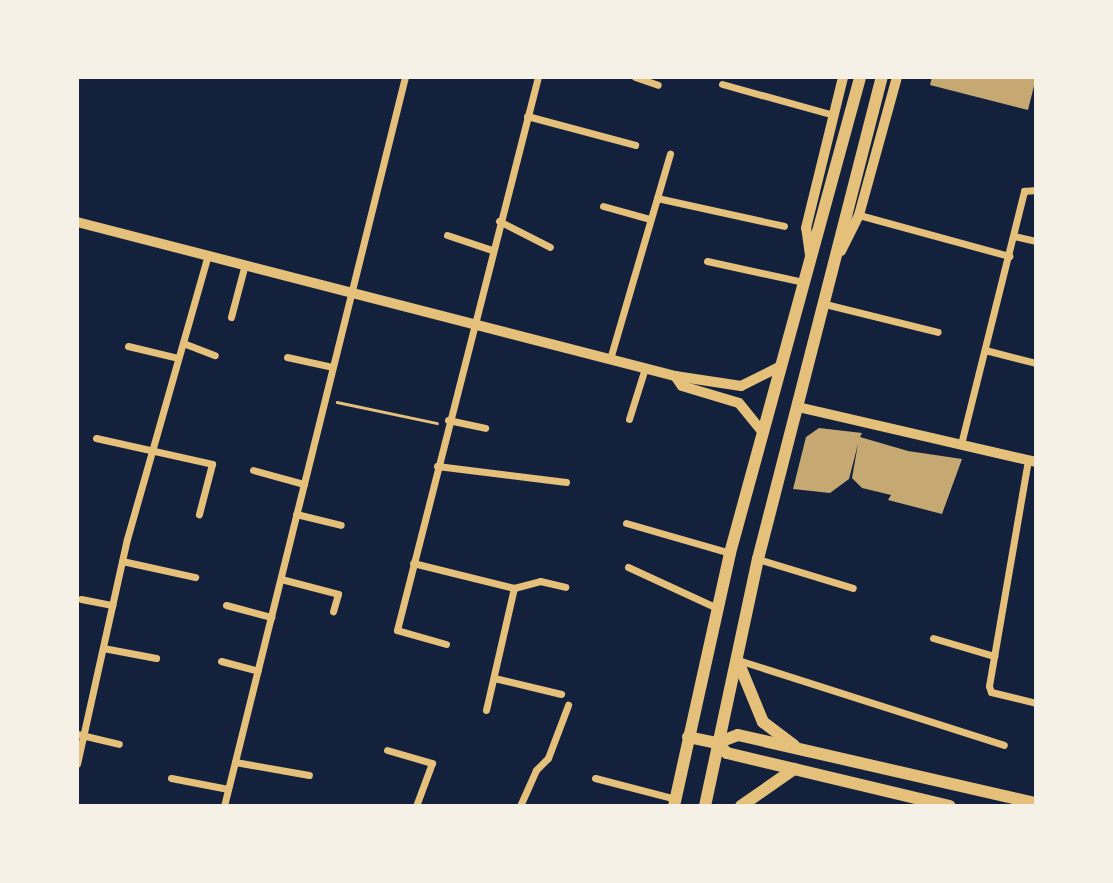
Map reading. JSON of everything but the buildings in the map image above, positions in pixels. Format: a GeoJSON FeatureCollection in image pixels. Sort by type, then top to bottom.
{"type":"FeatureCollection","features":[{"type":"Feature","properties":{"kind":"main road"},"geometry":{"type":"LineString","coordinates":[[674,804],[730,553],[860,77]]}},
{"type":"Feature","properties":{"kind":"main road"},"geometry":{"type":"LineString","coordinates":[[705,806],[758,559],[838,257],[882,77]]}},
{"type":"Feature","properties":{"kind":"main road"},"geometry":{"type":"LineString","coordinates":[[737,659],[763,722],[797,747]]}},
{"type":"Feature","properties":{"kind":"main road"},"geometry":{"type":"LineString","coordinates":[[688,737],[718,743],[738,735],[1036,803]]}},
{"type":"Feature","properties":{"kind":"main road"},"geometry":{"type":"LineString","coordinates":[[718,743],[727,753],[950,806]]}},
{"type":"Feature","properties":{"kind":"main road"},"geometry":{"type":"LineString","coordinates":[[741,806],[794,769]]}},
{"type":"Feature","properties":{"kind":"street"},"geometry":{"type":"LineString","coordinates":[[224,806],[405,77]]}},
{"type":"Feature","properties":{"kind":"street"},"geometry":{"type":"LineString","coordinates":[[446,644],[397,630],[472,321],[538,77]]}},
{"type":"Feature","properties":{"kind":"street"},"geometry":{"type":"LineString","coordinates":[[635,77],[658,85]]}},
{"type":"Feature","properties":{"kind":"street"},"geometry":{"type":"LineString","coordinates":[[810,255],[806,228],[844,77]]}},
{"type":"Feature","properties":{"kind":"street"},"geometry":{"type":"LineString","coordinates":[[838,257],[859,215],[897,77]]}},
{"type":"Feature","properties":{"kind":"street"},"geometry":{"type":"LineString","coordinates":[[722,84],[834,115]]}},
{"type":"Feature","properties":{"kind":"street"},"geometry":{"type":"LineString","coordinates":[[527,116],[635,145]]}},
{"type":"Feature","properties":{"kind":"street"},"geometry":{"type":"LineString","coordinates":[[610,359],[670,154]]}},
{"type":"Feature","properties":{"kind":"street"},"geometry":{"type":"LineString","coordinates":[[961,444],[1024,191],[1036,190]]}},
{"type":"Feature","properties":{"kind":"street"},"geometry":{"type":"LineString","coordinates":[[657,198],[784,226]]}},
{"type":"Feature","properties":{"kind":"street"},"geometry":{"type":"LineString","coordinates":[[603,206],[650,219]]}},
{"type":"Feature","properties":{"kind":"street"},"geometry":{"type":"LineString","coordinates":[[859,215],[1009,256]]}},
{"type":"Feature","properties":{"kind":"street"},"geometry":{"type":"LineString","coordinates":[[499,221],[550,247]]}},
{"type":"Feature","properties":{"kind":"street"},"geometry":{"type":"LineString","coordinates":[[77,222],[472,321],[675,376],[741,386],[779,367]]}},
{"type":"Feature","properties":{"kind":"street"},"geometry":{"type":"LineString","coordinates":[[447,235],[492,250]]}},
{"type":"Feature","properties":{"kind":"street"},"geometry":{"type":"LineString","coordinates":[[1014,236],[1036,241]]}},
{"type":"Feature","properties":{"kind":"street"},"geometry":{"type":"LineString","coordinates":[[77,764],[80,735],[122,561],[208,255]]}},
{"type":"Feature","properties":{"kind":"street"},"geometry":{"type":"LineString","coordinates":[[707,261],[803,282]]}},
{"type":"Feature","properties":{"kind":"street"},"geometry":{"type":"LineString","coordinates":[[231,317],[245,264]]}},
{"type":"Feature","properties":{"kind":"street"},"geometry":{"type":"LineString","coordinates":[[825,304],[938,332]]}},
{"type":"Feature","properties":{"kind":"street"},"geometry":{"type":"LineString","coordinates":[[183,343],[215,355]]}},
{"type":"Feature","properties":{"kind":"street"},"geometry":{"type":"LineString","coordinates":[[128,346],[178,359]]}},
{"type":"Feature","properties":{"kind":"street"},"geometry":{"type":"LineString","coordinates":[[985,350],[1036,363]]}},
{"type":"Feature","properties":{"kind":"street"},"geometry":{"type":"LineString","coordinates":[[287,357],[332,367]]}},
{"type":"Feature","properties":{"kind":"street"},"geometry":{"type":"LineString","coordinates":[[629,419],[645,368]]}},
{"type":"Feature","properties":{"kind":"street"},"geometry":{"type":"LineString","coordinates":[[675,376],[682,386],[739,403],[762,430]]}},
{"type":"Feature","properties":{"kind":"street"},"geometry":{"type":"LineString","coordinates":[[798,407],[1032,461],[994,656],[991,692],[1036,703]]}},
{"type":"Feature","properties":{"kind":"street"},"geometry":{"type":"LineString","coordinates":[[447,423],[485,428]]}},
{"type":"Feature","properties":{"kind":"street"},"geometry":{"type":"LineString","coordinates":[[96,438],[212,464],[199,514]]}},
{"type":"Feature","properties":{"kind":"street"},"geometry":{"type":"LineString","coordinates":[[437,466],[566,482]]}},
{"type":"Feature","properties":{"kind":"street"},"geometry":{"type":"LineString","coordinates":[[253,470],[304,484]]}},
{"type":"Feature","properties":{"kind":"street"},"geometry":{"type":"LineString","coordinates":[[296,514],[341,525]]}},
{"type":"Feature","properties":{"kind":"street"},"geometry":{"type":"LineString","coordinates":[[626,523],[730,553]]}},
{"type":"Feature","properties":{"kind":"street"},"geometry":{"type":"LineString","coordinates":[[758,559],[853,588]]}},
{"type":"Feature","properties":{"kind":"street"},"geometry":{"type":"LineString","coordinates":[[122,561],[195,577]]}},
{"type":"Feature","properties":{"kind":"street"},"geometry":{"type":"LineString","coordinates":[[413,563],[514,588],[540,581],[565,587]]}},
{"type":"Feature","properties":{"kind":"street"},"geometry":{"type":"LineString","coordinates":[[628,567],[718,608]]}},
{"type":"Feature","properties":{"kind":"street"},"geometry":{"type":"LineString","coordinates":[[281,579],[338,594],[333,611]]}},
{"type":"Feature","properties":{"kind":"street"},"geometry":{"type":"LineString","coordinates":[[486,710],[514,588]]}},
{"type":"Feature","properties":{"kind":"street"},"geometry":{"type":"LineString","coordinates":[[81,598],[112,605]]}},
{"type":"Feature","properties":{"kind":"street"},"geometry":{"type":"LineString","coordinates":[[226,605],[271,617]]}},
{"type":"Feature","properties":{"kind":"street"},"geometry":{"type":"LineString","coordinates":[[933,638],[994,656]]}},
{"type":"Feature","properties":{"kind":"street"},"geometry":{"type":"LineString","coordinates":[[103,648],[156,658]]}},
{"type":"Feature","properties":{"kind":"street"},"geometry":{"type":"LineString","coordinates":[[737,659],[1004,745]]}},
{"type":"Feature","properties":{"kind":"street"},"geometry":{"type":"LineString","coordinates":[[221,660],[258,671]]}},
{"type":"Feature","properties":{"kind":"street"},"geometry":{"type":"LineString","coordinates":[[494,678],[561,694]]}},
{"type":"Feature","properties":{"kind":"street"},"geometry":{"type":"LineString","coordinates":[[520,806],[536,770],[548,758],[568,705]]}},
{"type":"Feature","properties":{"kind":"street"},"geometry":{"type":"LineString","coordinates":[[80,735],[119,744]]}},
{"type":"Feature","properties":{"kind":"street"},"geometry":{"type":"LineString","coordinates":[[387,750],[432,763],[416,806]]}},
{"type":"Feature","properties":{"kind":"street"},"geometry":{"type":"LineString","coordinates":[[235,762],[309,775]]}},
{"type":"Feature","properties":{"kind":"street"},"geometry":{"type":"LineString","coordinates":[[172,778],[228,789]]}},
{"type":"Feature","properties":{"kind":"street"},"geometry":{"type":"LineString","coordinates":[[595,778],[674,804]]}},
{"type":"Feature","properties":{"kind":"path"},"geometry":{"type":"LineString","coordinates":[[324,399],[447,423]]}}]}
